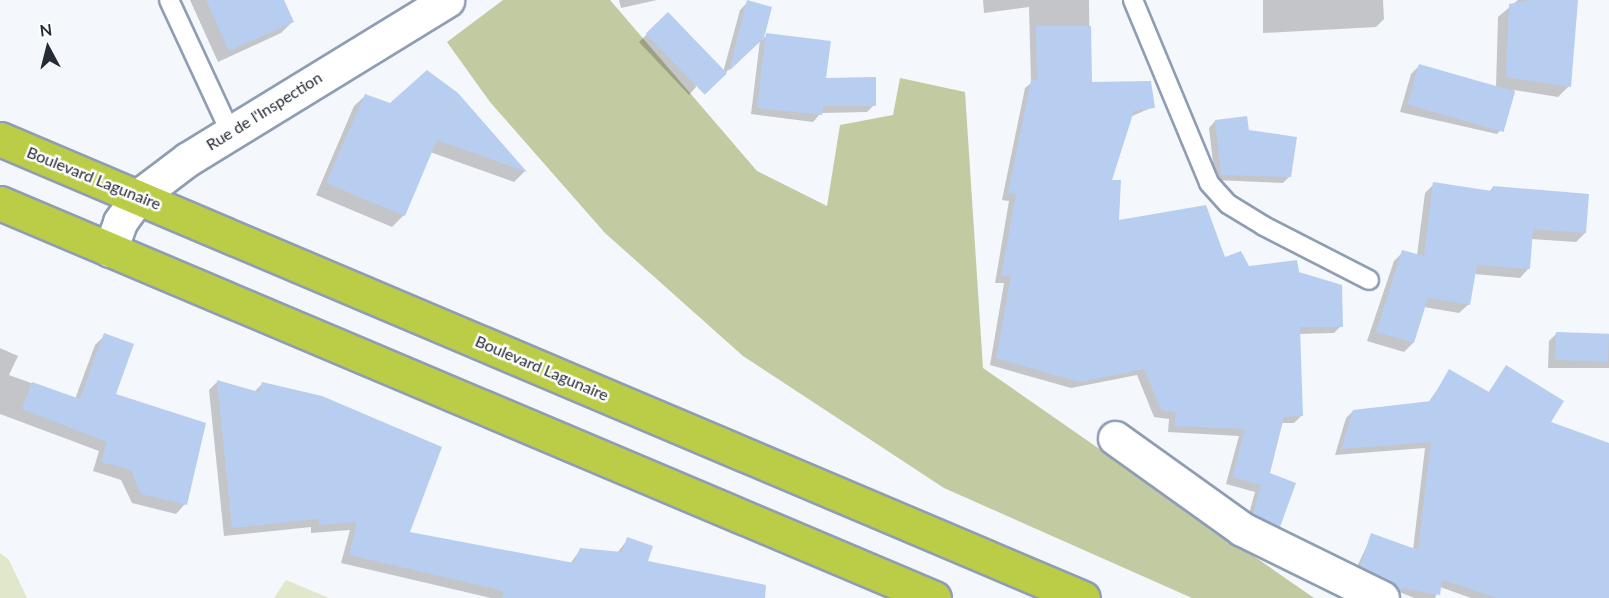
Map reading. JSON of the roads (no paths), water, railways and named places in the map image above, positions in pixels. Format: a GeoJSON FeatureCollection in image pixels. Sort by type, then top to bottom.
{"type":"FeatureCollection","features":[{"type":"Feature","properties":{"kind":"highway","name":"Boulevard Lagunaire"},"geometry":{"type":"LineString","coordinates":[[0,139],[1083,598]]}},
{"type":"Feature","properties":{"kind":"highway"},"geometry":{"type":"LineString","coordinates":[[0,204],[934,598]]}},
{"type":"Feature","properties":{"kind":"street","name":"Rue de l'Inspection"},"geometry":{"type":"LineString","coordinates":[[110,250],[120,222],[139,196],[229,129],[446,1]]}},
{"type":"Feature","properties":{"kind":"street"},"geometry":{"type":"LineString","coordinates":[[1115,438],[1242,529],[1382,598]]}},
{"type":"Feature","properties":{"kind":"lane"},"geometry":{"type":"LineString","coordinates":[[169,0],[229,129]]}},
{"type":"Feature","properties":{"kind":"lane"},"geometry":{"type":"LineString","coordinates":[[1132,0],[1209,183],[1228,204],[1264,226],[1369,280]]}}]}
